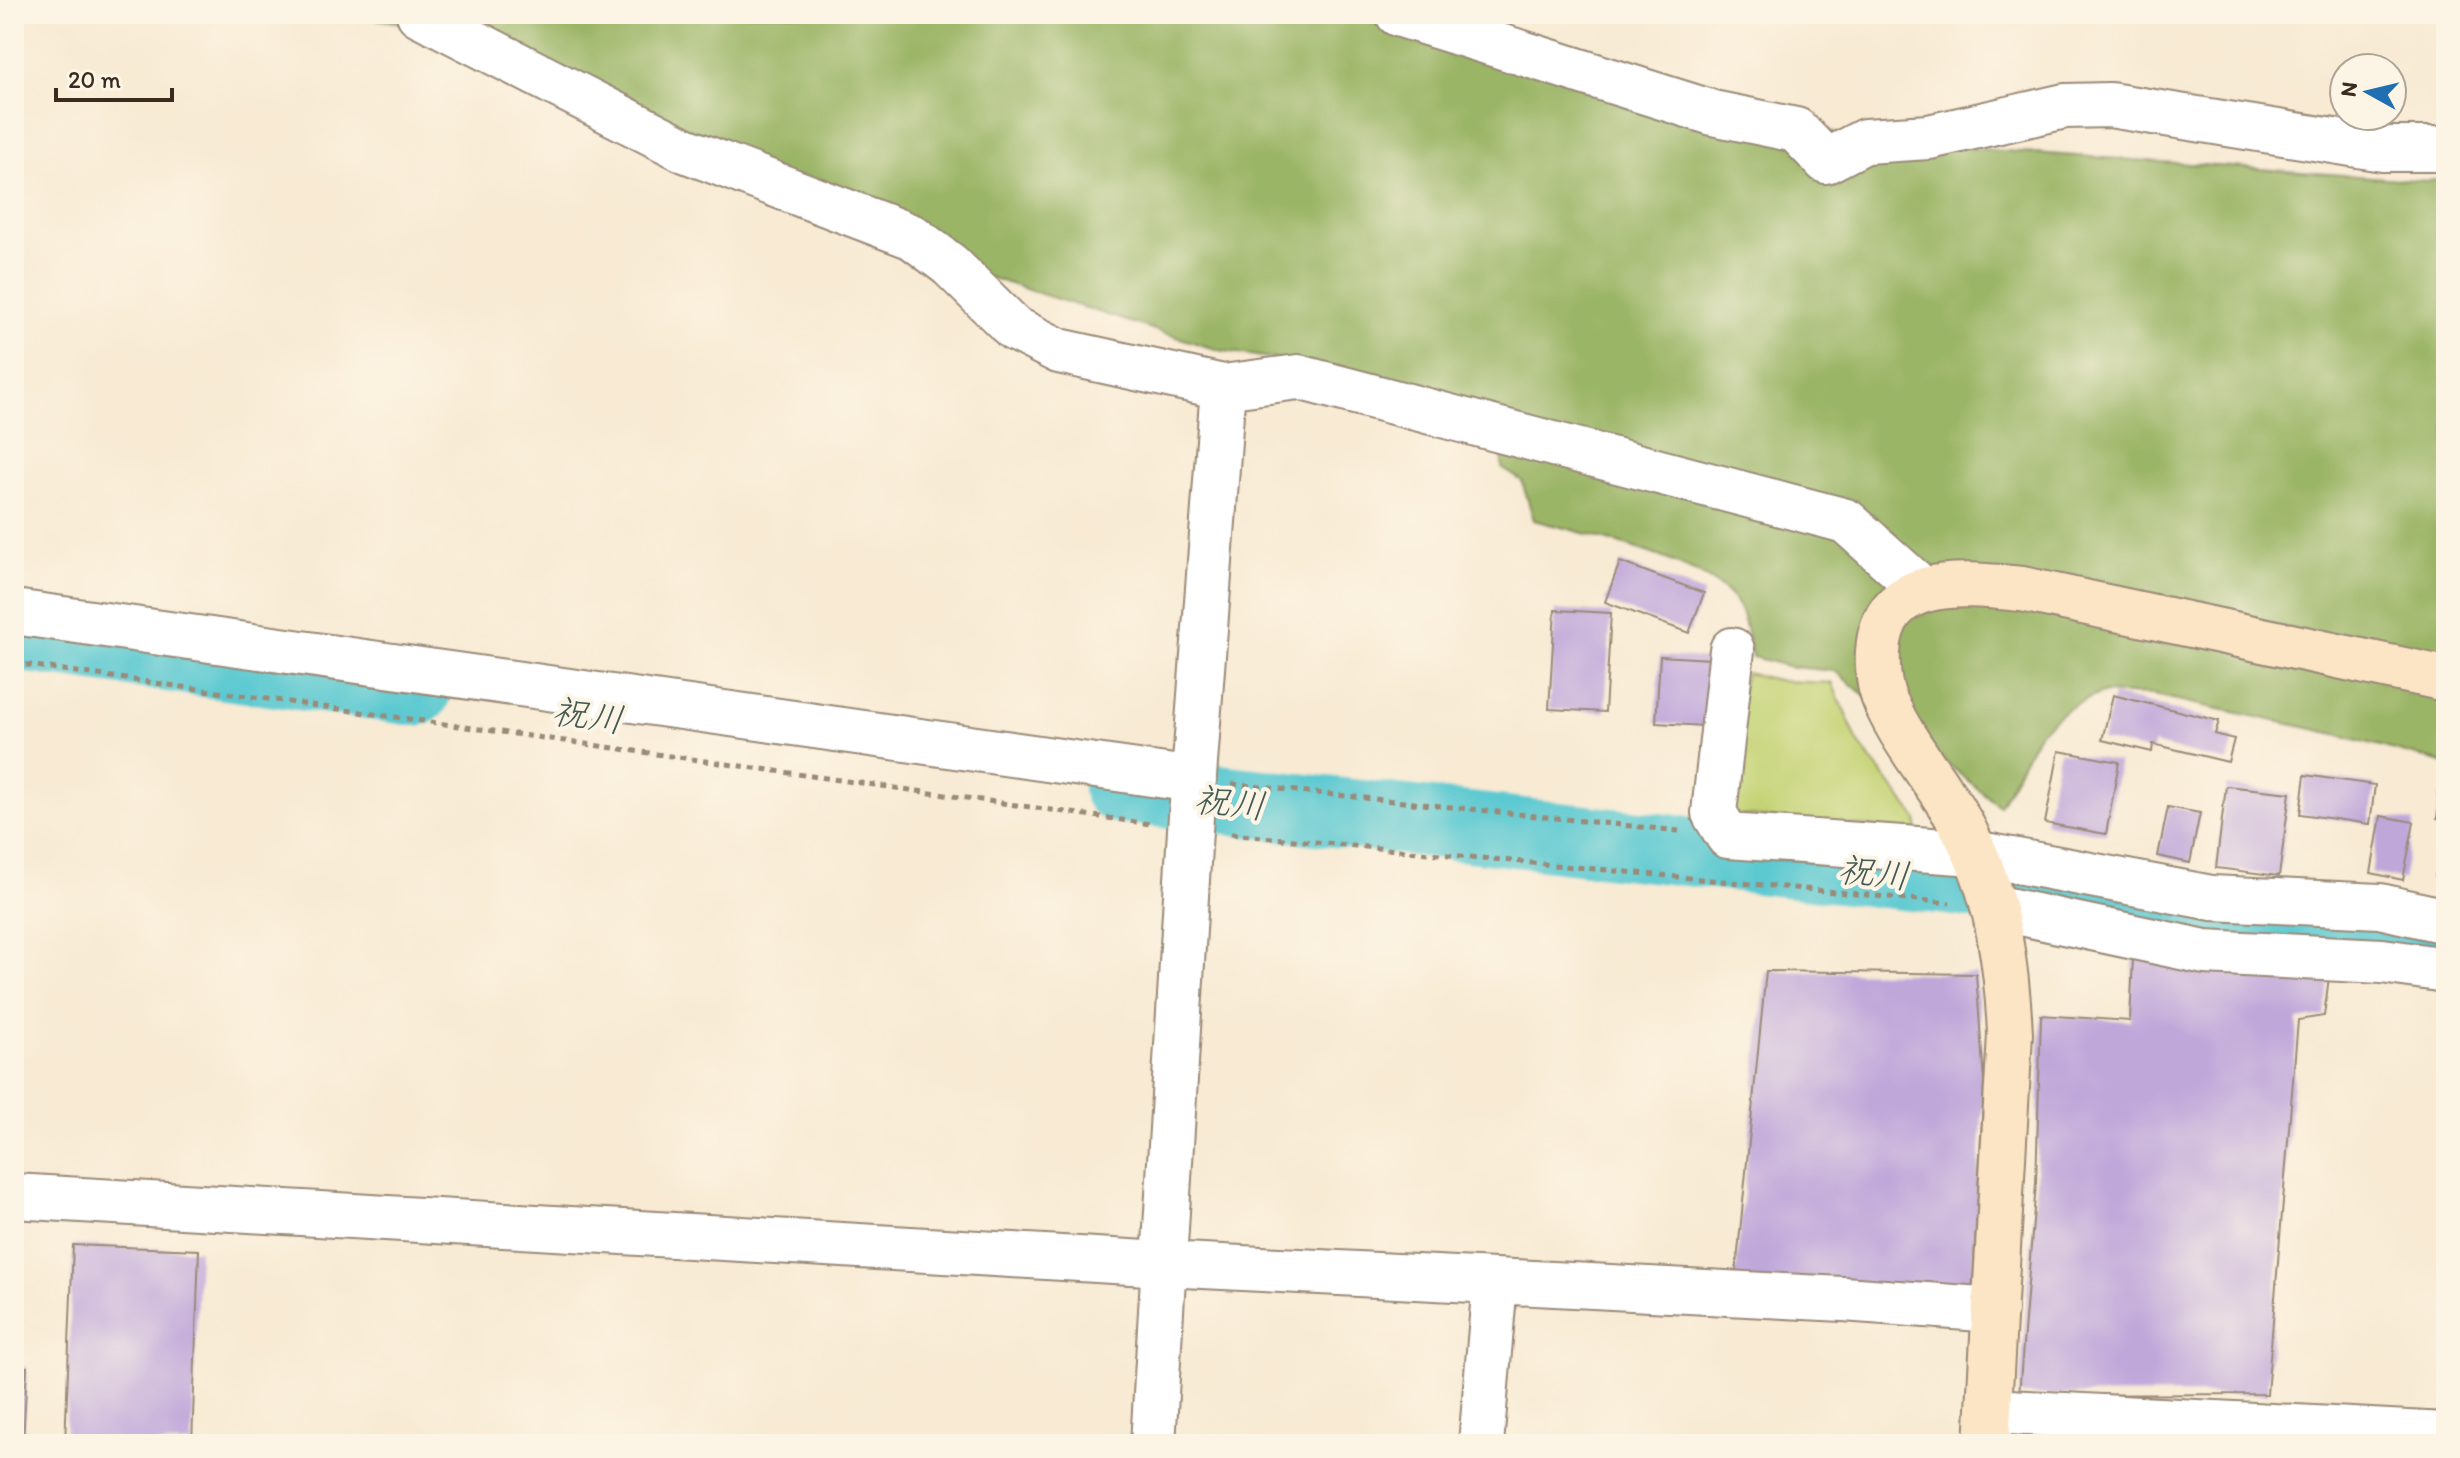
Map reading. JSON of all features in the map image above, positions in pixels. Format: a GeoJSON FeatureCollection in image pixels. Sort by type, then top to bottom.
{"type":"FeatureCollection","features":[{"type":"Feature","properties":{"kind":"street"},"geometry":{"type":"LineString","coordinates":[[419,14],[685,150],[913,237],[950,265],[1015,329],[1059,351],[1223,387],[1298,377],[1846,521],[1923,590]]}},
{"type":"Feature","properties":{"kind":"street"},"geometry":{"type":"LineString","coordinates":[[1398,14],[1713,113],[1796,130],[1826,161],[1865,141],[1929,137],[2065,106],[2110,105],[2383,149],[2446,149]]}},
{"type":"Feature","properties":{"kind":"street"},"geometry":{"type":"LineString","coordinates":[[1153,1444],[1190,827],[1223,387]]}},
{"type":"Feature","properties":{"kind":"street"},"geometry":{"type":"LineString","coordinates":[[2446,679],[2022,589],[1958,584],[1923,590],[1897,605],[1883,628],[1878,657],[1881,690],[1903,734],[1962,825],[1985,883],[2009,993],[2010,1034],[1988,1427],[2446,1435]]}},
{"type":"Feature","properties":{"kind":"street"},"geometry":{"type":"LineString","coordinates":[[14,612],[1194,782]]}},
{"type":"Feature","properties":{"kind":"street"},"geometry":{"type":"LineString","coordinates":[[1732,650],[1714,813],[1728,836],[1985,883],[2380,906],[2446,921]]}},
{"type":"Feature","properties":{"kind":"street"},"geometry":{"type":"LineString","coordinates":[[1985,883],[2205,952],[2382,961],[2446,970]]}},
{"type":"Feature","properties":{"kind":"street"},"geometry":{"type":"LineString","coordinates":[[14,1196],[1995,1310]]}},
{"type":"Feature","properties":{"kind":"street"},"geometry":{"type":"LineString","coordinates":[[1481,1444],[1495,1282]]}},
{"type":"Feature","properties":{"kind":"path"},"geometry":{"type":"LineString","coordinates":[[1194,782],[1728,836]]}},
{"type":"Feature","properties":{"kind":"green space"},"geometry":{"type":"Polygon","coordinates":[[[344,14],[1399,14],[1865,141],[2428,181],[2446,179],[2446,764],[2336,734],[2154,695],[2101,693],[2068,708],[2039,732],[1999,806],[1835,671],[1792,667],[1752,657],[1745,623],[1737,604],[1723,589],[1702,575],[1644,551],[1534,520],[1522,481],[1502,468],[1502,450],[1376,375],[1218,350],[950,265],[454,31],[344,14]]]}},
{"type":"Feature","properties":{"kind":"green space"},"geometry":{"type":"Polygon","coordinates":[[[1746,673],[1782,681],[1832,683],[1858,742],[1917,819],[1917,831],[1714,813],[1746,673]]]}},
{"type":"Feature","properties":{"kind":"building"},"geometry":{"type":"Polygon","coordinates":[[[1620,562],[1704,593],[1689,633],[1605,602],[1620,562]]]}},
{"type":"Feature","properties":{"kind":"building"},"geometry":{"type":"Polygon","coordinates":[[[1555,610],[1611,613],[1605,712],[1549,709],[1555,610]]]}},
{"type":"Feature","properties":{"kind":"building"},"geometry":{"type":"Polygon","coordinates":[[[1660,656],[1710,659],[1705,726],[1656,723],[1660,656]]]}},
{"type":"Feature","properties":{"kind":"building"},"geometry":{"type":"Polygon","coordinates":[[[2113,695],[2219,721],[2215,734],[2234,739],[2228,762],[2153,744],[2152,752],[2102,740],[2113,695]]]}},
{"type":"Feature","properties":{"kind":"building"},"geometry":{"type":"Polygon","coordinates":[[[2059,751],[2119,762],[2106,834],[2045,823],[2059,751]]]}},
{"type":"Feature","properties":{"kind":"building"},"geometry":{"type":"Polygon","coordinates":[[[2305,775],[2375,785],[2370,824],[2300,814],[2305,775]]]}},
{"type":"Feature","properties":{"kind":"building"},"geometry":{"type":"Polygon","coordinates":[[[2226,786],[2290,793],[2279,876],[2216,868],[2226,786]]]}},
{"type":"Feature","properties":{"kind":"building"},"geometry":{"type":"Polygon","coordinates":[[[2440,795],[2446,796],[2446,819],[2437,818],[2440,795]]]}},
{"type":"Feature","properties":{"kind":"building"},"geometry":{"type":"Polygon","coordinates":[[[2168,807],[2200,813],[2190,863],[2158,856],[2168,807]]]}},
{"type":"Feature","properties":{"kind":"building"},"geometry":{"type":"Polygon","coordinates":[[[2381,816],[2414,822],[2403,880],[2371,873],[2381,816]]]}},
{"type":"Feature","properties":{"kind":"building"},"geometry":{"type":"Polygon","coordinates":[[[2446,836],[2446,879],[2435,876],[2446,836]]]}},
{"type":"Feature","properties":{"kind":"building"},"geometry":{"type":"Polygon","coordinates":[[[2133,958],[2330,969],[2324,1016],[2298,1020],[2267,1394],[2019,1395],[2036,1184],[2041,1015],[2130,1021],[2133,958]]]}},
{"type":"Feature","properties":{"kind":"building"},"geometry":{"type":"Polygon","coordinates":[[[1766,971],[1976,974],[1984,1081],[1972,1296],[1735,1282],[1766,971]]]}},
{"type":"Feature","properties":{"kind":"building"},"geometry":{"type":"Polygon","coordinates":[[[73,1245],[199,1250],[192,1444],[65,1444],[73,1245]]]}},
{"type":"Feature","properties":{"kind":"building"},"geometry":{"type":"Polygon","coordinates":[[[14,1366],[27,1367],[23,1444],[14,1444],[14,1366]]]}},
{"type":"Feature","properties":{"kind":"building"},"geometry":{"type":"Polygon","coordinates":[[[2021,1431],[2192,1442],[2192,1444],[2021,1444],[2021,1431]]]}},
{"type":"Feature","properties":{"kind":"waterway","name":"祝川"},"geometry":{"type":"LineString","coordinates":[[14,636],[416,691]]}},
{"type":"Feature","properties":{"kind":"waterway","name":"祝川"},"geometry":{"type":"LineString","coordinates":[[1118,788],[1947,880],[2127,904],[2213,927],[2376,931],[2446,948]]}}]}
